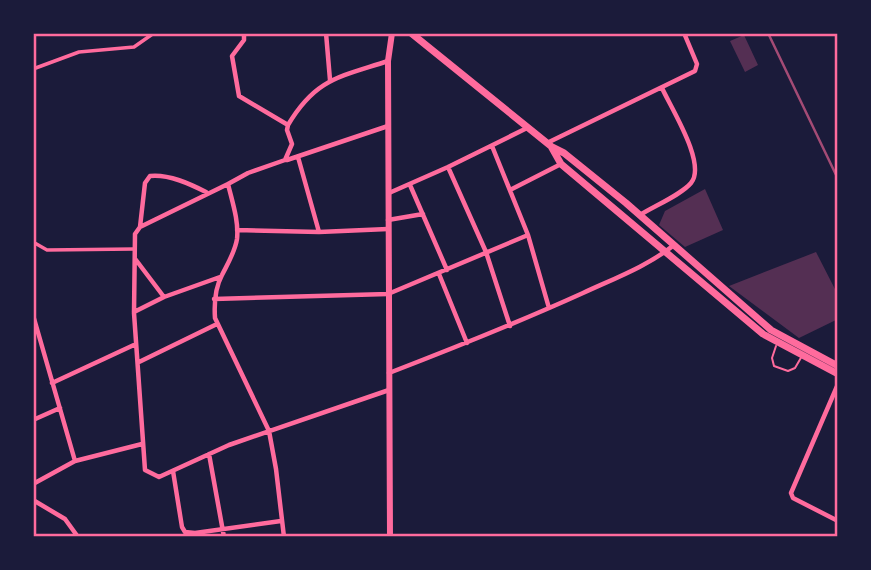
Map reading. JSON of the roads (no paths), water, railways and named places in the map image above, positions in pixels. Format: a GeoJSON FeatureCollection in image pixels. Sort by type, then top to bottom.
{"type":"FeatureCollection","features":[{"type":"Feature","properties":{"kind":"main road"},"geometry":{"type":"LineString","coordinates":[[390,537],[387,229],[388,61],[392,33]]}},
{"type":"Feature","properties":{"kind":"main road"},"geometry":{"type":"LineString","coordinates":[[411,33],[527,128],[549,145],[565,153],[626,203],[771,330],[838,366]]}},
{"type":"Feature","properties":{"kind":"main road"},"geometry":{"type":"LineString","coordinates":[[549,145],[561,164],[763,334],[838,374]]}},
{"type":"Feature","properties":{"kind":"main road"},"geometry":{"type":"LineString","coordinates":[[617,211],[626,203]]}},
{"type":"Feature","properties":{"kind":"street"},"geometry":{"type":"LineString","coordinates":[[33,69],[79,52],[134,47],[153,33]]}},
{"type":"Feature","properties":{"kind":"street"},"geometry":{"type":"LineString","coordinates":[[244,33],[244,40],[232,56],[239,96],[288,125]]}},
{"type":"Feature","properties":{"kind":"street"},"geometry":{"type":"LineString","coordinates":[[326,33],[330,80]]}},
{"type":"Feature","properties":{"kind":"street"},"geometry":{"type":"LineString","coordinates":[[549,145],[696,69],[697,64],[684,33]]}},
{"type":"Feature","properties":{"kind":"street"},"geometry":{"type":"LineString","coordinates":[[285,160],[292,144],[288,125],[316,90],[330,80],[388,61]]}},
{"type":"Feature","properties":{"kind":"street"},"geometry":{"type":"LineString","coordinates":[[639,215],[692,182],[695,172],[695,159],[662,88]]}},
{"type":"Feature","properties":{"kind":"street"},"geometry":{"type":"LineString","coordinates":[[140,227],[247,173],[389,125]]}},
{"type":"Feature","properties":{"kind":"street"},"geometry":{"type":"LineString","coordinates":[[388,193],[527,128]]}},
{"type":"Feature","properties":{"kind":"street"},"geometry":{"type":"LineString","coordinates":[[492,146],[528,235],[549,308]]}},
{"type":"Feature","properties":{"kind":"street"},"geometry":{"type":"LineString","coordinates":[[298,157],[319,232]]}},
{"type":"Feature","properties":{"kind":"street"},"geometry":{"type":"LineString","coordinates":[[510,190],[561,164]]}},
{"type":"Feature","properties":{"kind":"street"},"geometry":{"type":"LineString","coordinates":[[448,167],[486,252],[510,326]]}},
{"type":"Feature","properties":{"kind":"street"},"geometry":{"type":"LineString","coordinates":[[207,192],[159,176],[150,176],[145,183],[140,227],[134,239],[134,313],[139,362],[143,466],[149,473],[159,477],[269,431],[389,390]]}},
{"type":"Feature","properties":{"kind":"street"},"geometry":{"type":"LineString","coordinates":[[228,184],[237,230],[234,252],[220,277],[214,299],[217,324],[269,431],[284,537]]}},
{"type":"Feature","properties":{"kind":"street"},"geometry":{"type":"LineString","coordinates":[[410,185],[447,270]]}},
{"type":"Feature","properties":{"kind":"street"},"geometry":{"type":"LineString","coordinates":[[388,220],[423,214]]}},
{"type":"Feature","properties":{"kind":"street"},"geometry":{"type":"LineString","coordinates":[[237,230],[319,232],[387,229]]}},
{"type":"Feature","properties":{"kind":"street"},"geometry":{"type":"LineString","coordinates":[[214,299],[388,294],[528,235]]}},
{"type":"Feature","properties":{"kind":"street"},"geometry":{"type":"LineString","coordinates":[[33,242],[47,250],[134,249]]}},
{"type":"Feature","properties":{"kind":"street"},"geometry":{"type":"LineString","coordinates":[[389,373],[510,326],[665,252],[674,245]]}},
{"type":"Feature","properties":{"kind":"street"},"geometry":{"type":"LineString","coordinates":[[136,260],[164,297]]}},
{"type":"Feature","properties":{"kind":"street"},"geometry":{"type":"LineString","coordinates":[[439,274],[467,343]]}},
{"type":"Feature","properties":{"kind":"street"},"geometry":{"type":"LineString","coordinates":[[134,313],[164,297],[220,277]]}},
{"type":"Feature","properties":{"kind":"street"},"geometry":{"type":"LineString","coordinates":[[33,315],[75,461]]}},
{"type":"Feature","properties":{"kind":"street"},"geometry":{"type":"LineString","coordinates":[[139,362],[217,324]]}},
{"type":"Feature","properties":{"kind":"street"},"geometry":{"type":"LineString","coordinates":[[52,383],[136,344]]}},
{"type":"Feature","properties":{"kind":"street"},"geometry":{"type":"LineString","coordinates":[[838,384],[791,493],[793,498],[838,521]]}},
{"type":"Feature","properties":{"kind":"street"},"geometry":{"type":"LineString","coordinates":[[33,421],[60,408]]}},
{"type":"Feature","properties":{"kind":"street"},"geometry":{"type":"LineString","coordinates":[[33,484],[75,461],[142,443]]}},
{"type":"Feature","properties":{"kind":"street"},"geometry":{"type":"LineString","coordinates":[[209,454],[224,537]]}},
{"type":"Feature","properties":{"kind":"street"},"geometry":{"type":"LineString","coordinates":[[173,471],[184,531],[195,533],[281,520]]}},
{"type":"Feature","properties":{"kind":"street"},"geometry":{"type":"LineString","coordinates":[[33,500],[65,519],[78,537]]}},
{"type":"Feature","properties":{"kind":"lane"},"geometry":{"type":"LineString","coordinates":[[777,342],[772,358],[774,366],[788,371],[795,368],[803,355]]}},
{"type":"Feature","properties":{"kind":"railway"},"geometry":{"type":"LineString","coordinates":[[768,33],[838,179]]}}]}
